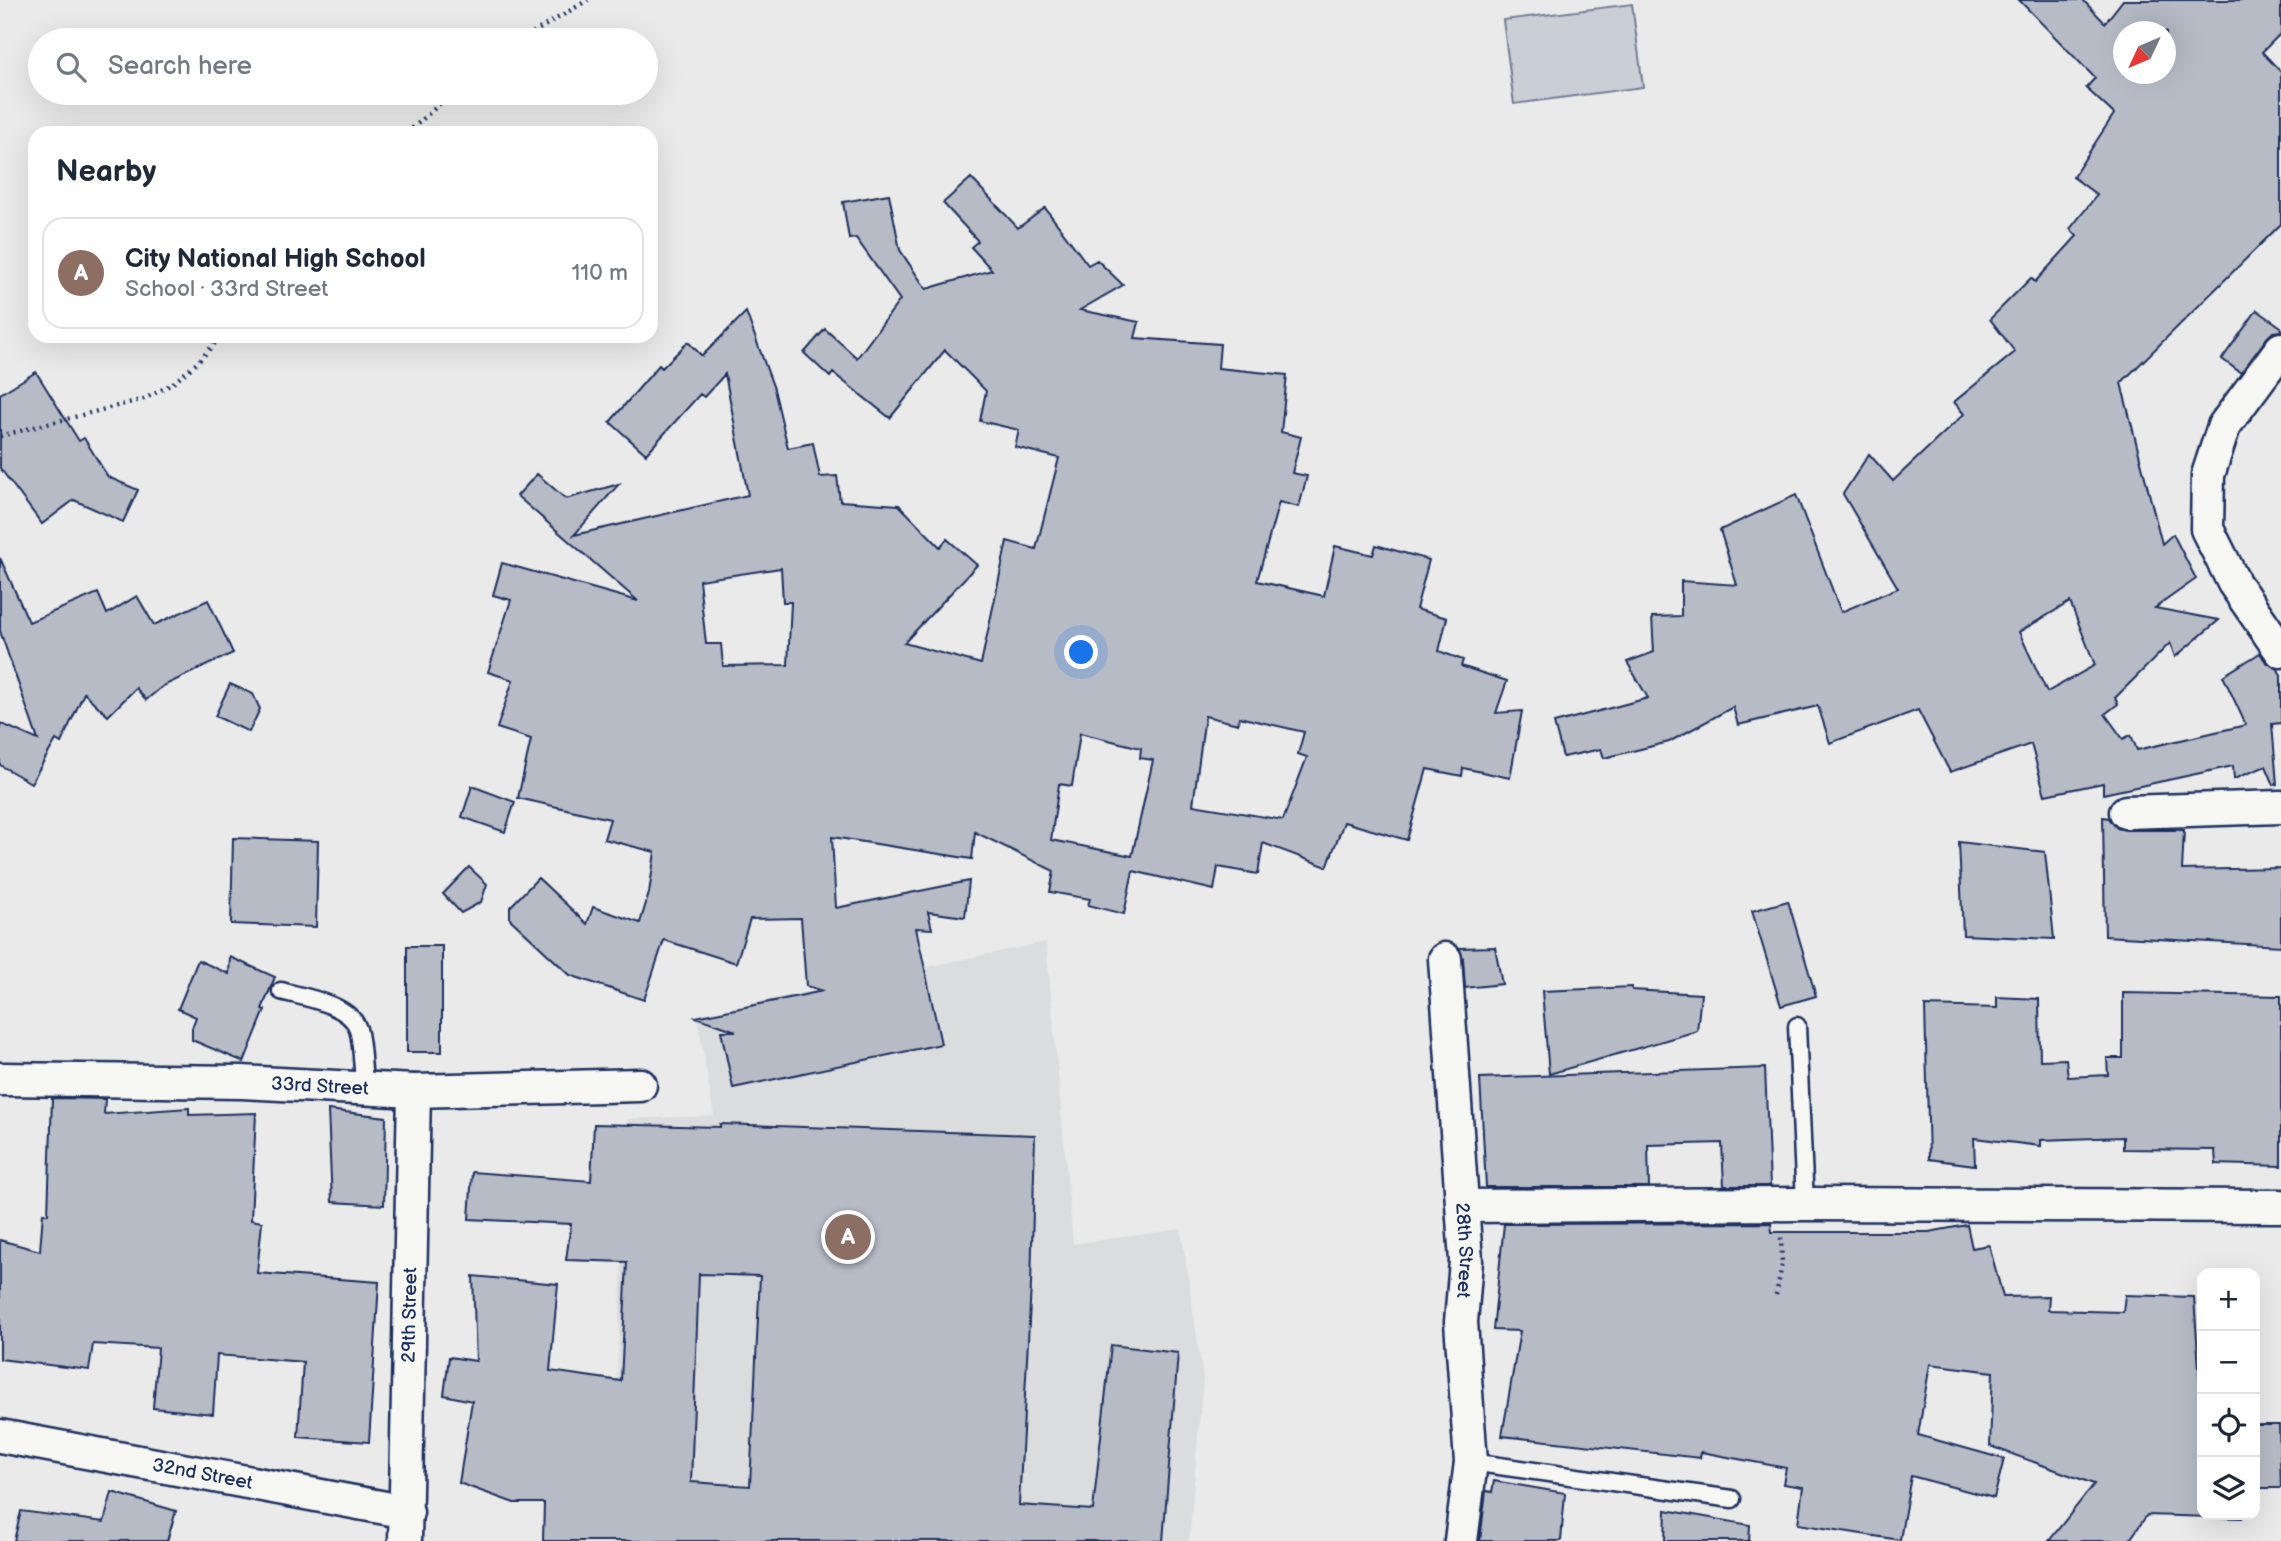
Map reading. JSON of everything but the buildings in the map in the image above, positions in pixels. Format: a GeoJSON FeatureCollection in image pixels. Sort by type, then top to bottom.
{"type":"FeatureCollection","features":[{"type":"Feature","properties":{"kind":"street"},"geometry":{"type":"LineString","coordinates":[[2281,349],[2224,426],[2208,475],[2207,529],[2234,583],[2281,651]]}},
{"type":"Feature","properties":{"kind":"street"},"geometry":{"type":"LineString","coordinates":[[2126,813],[2281,807]]}},
{"type":"Feature","properties":{"kind":"street","name":"28th Street"},"geometry":{"type":"LineString","coordinates":[[1445,960],[1466,1261],[1461,1322],[1471,1462],[1461,1541]]}},
{"type":"Feature","properties":{"kind":"street","name":"33rd Street"},"geometry":{"type":"LineString","coordinates":[[0,1079],[242,1082],[414,1091],[640,1085]]}},
{"type":"Feature","properties":{"kind":"street","name":"29th Street"},"geometry":{"type":"LineString","coordinates":[[406,1526],[414,1091]]}},
{"type":"Feature","properties":{"kind":"street"},"geometry":{"type":"LineString","coordinates":[[1464,1206],[2281,1206]]}},
{"type":"Feature","properties":{"kind":"street","name":"32nd Street"},"geometry":{"type":"LineString","coordinates":[[0,1436],[406,1526]]}},
{"type":"Feature","properties":{"kind":"lane"},"geometry":{"type":"LineString","coordinates":[[281,991],[337,1007],[349,1016],[358,1027],[365,1090]]}},
{"type":"Feature","properties":{"kind":"lane"},"geometry":{"type":"LineString","coordinates":[[1793,1204],[1797,1026]]}},
{"type":"Feature","properties":{"kind":"lane"},"geometry":{"type":"LineString","coordinates":[[1471,1462],[1732,1499]]}},
{"type":"Feature","properties":{"kind":"path"},"geometry":{"type":"LineString","coordinates":[[541,28],[588,0]]}},
{"type":"Feature","properties":{"kind":"path"},"geometry":{"type":"LineString","coordinates":[[415,126],[438,105]]}},
{"type":"Feature","properties":{"kind":"path"},"geometry":{"type":"LineString","coordinates":[[0,436],[144,399],[172,384],[215,343]]}},
{"type":"Feature","properties":{"kind":"path"},"geometry":{"type":"LineString","coordinates":[[1776,1295],[1793,1204]]}},
{"type":"Feature","properties":{"kind":"shaded area"},"geometry":{"type":"Polygon","coordinates":[[[1632,4],[1643,87],[1514,104],[1503,20],[1632,4]]]}},
{"type":"Feature","properties":{"kind":"shaded area"},"geometry":{"type":"Polygon","coordinates":[[[1046,942],[1073,1244],[1181,1229],[1203,1378],[1189,1541],[610,1541],[628,1119],[714,1116],[697,1015],[1046,942]]]}},
{"type":"Feature","properties":{"kind":"place","name":"City National High School"},"geometry":{"type":"Point","coordinates":[848,1237]}}]}
